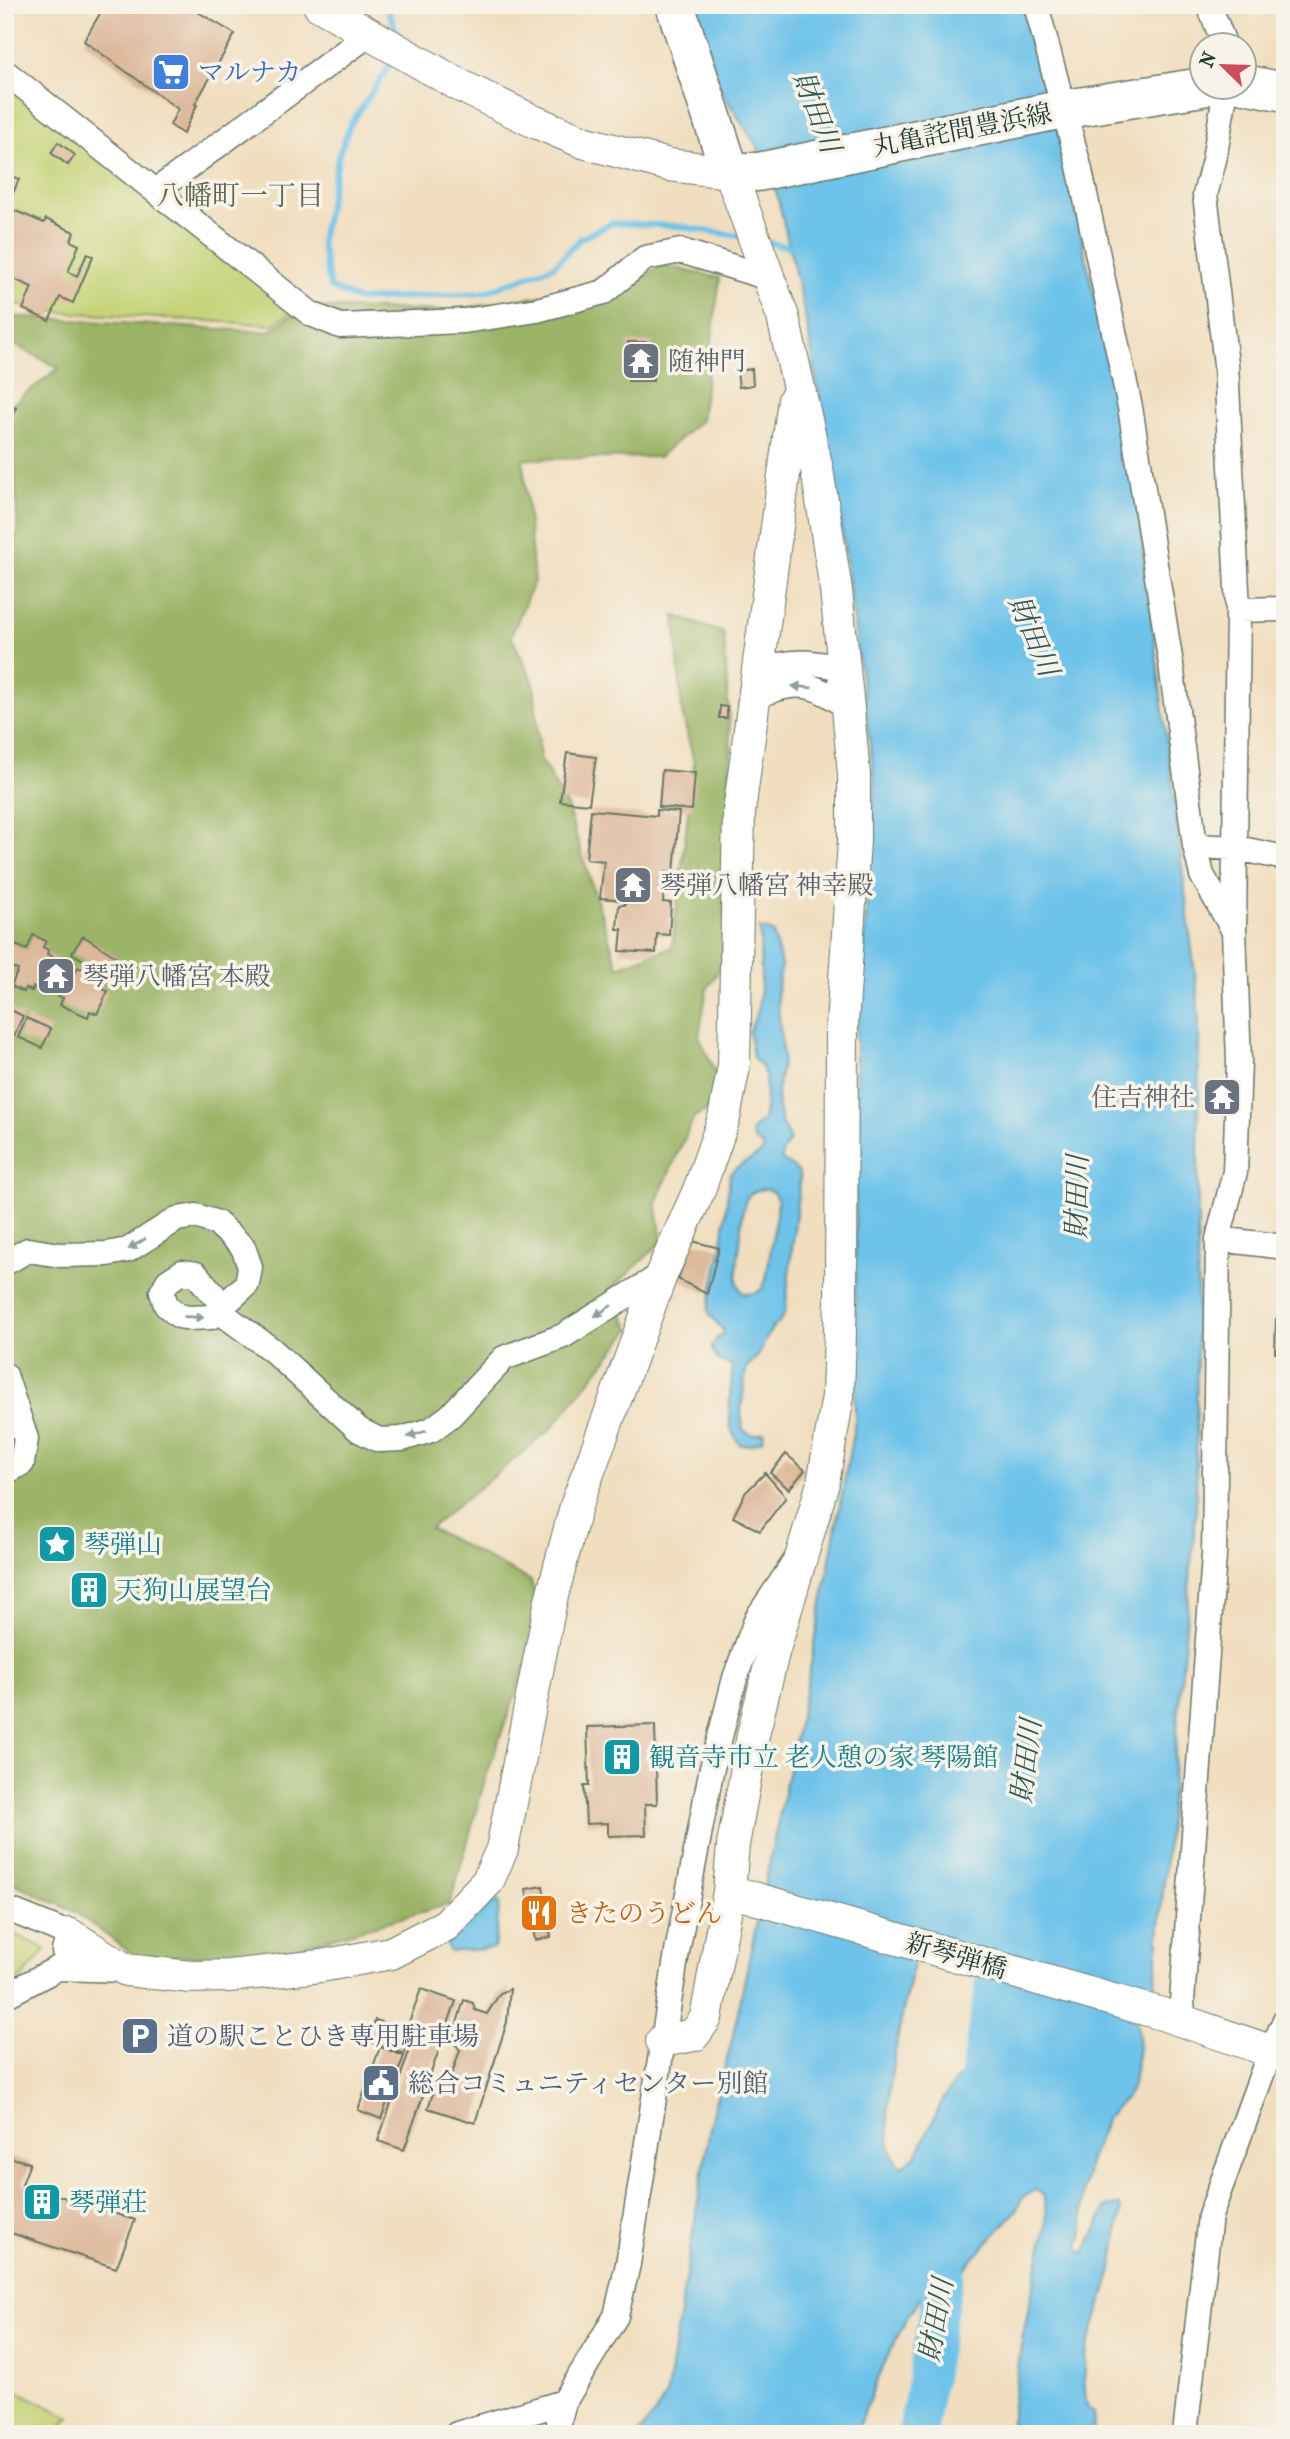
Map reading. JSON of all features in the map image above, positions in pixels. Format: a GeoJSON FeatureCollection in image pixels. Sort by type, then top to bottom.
{"type":"FeatureCollection","features":[{"type":"Feature","properties":{"kind":"main road"},"geometry":{"type":"LineString","coordinates":[[675,5],[744,172]]}},
{"type":"Feature","properties":{"kind":"main road"},"geometry":{"type":"LineString","coordinates":[[1258,87],[1285,92]]}},
{"type":"Feature","properties":{"kind":"main road","name":"丸亀詫間豊浜線"},"geometry":{"type":"LineString","coordinates":[[744,172],[1059,110],[1188,89]]}},
{"type":"Feature","properties":{"kind":"street"},"geometry":{"type":"LineString","coordinates":[[319,5],[461,86],[583,142],[669,165],[744,172],[746,217],[783,317],[817,469],[830,550],[854,775],[853,841],[842,1026],[838,1396],[823,1483],[773,1653],[753,1735],[733,1844],[740,1894],[706,2018],[694,2035],[662,2041]]}},
{"type":"Feature","properties":{"kind":"street"},"geometry":{"type":"LineString","coordinates":[[1036,5],[1059,110],[1079,166],[1130,407],[1162,601],[1195,846],[1202,875],[1234,931]]}},
{"type":"Feature","properties":{"kind":"street"},"geometry":{"type":"LineString","coordinates":[[1209,5],[1220,32]]}},
{"type":"Feature","properties":{"kind":"street"},"geometry":{"type":"LineString","coordinates":[[157,190],[368,34]]}},
{"type":"Feature","properties":{"kind":"street"},"geometry":{"type":"LineString","coordinates":[[5,72],[312,314],[340,326],[464,321],[537,310],[604,292],[645,258],[681,251],[766,268]]}},
{"type":"Feature","properties":{"kind":"street"},"geometry":{"type":"LineString","coordinates":[[1173,2018],[1182,2002],[1214,1556],[1218,1239],[1235,1172],[1239,1061],[1234,931],[1238,610],[1226,364],[1205,195],[1224,102]]}},
{"type":"Feature","properties":{"kind":"street"},"geometry":{"type":"LineString","coordinates":[[5,1996],[58,1968],[126,1970],[191,1977],[229,1976],[321,1966],[391,1953],[446,1925],[488,1881],[502,1849],[551,1600],[576,1506],[661,1275],[724,1118],[734,1066],[739,812],[797,374]]}},
{"type":"Feature","properties":{"kind":"street"},"geometry":{"type":"LineString","coordinates":[[1238,610],[1285,610]]}},
{"type":"Feature","properties":{"kind":"street"},"geometry":{"type":"LineString","coordinates":[[755,684],[779,664],[804,661],[844,668]]}},
{"type":"Feature","properties":{"kind":"street"},"geometry":{"type":"LineString","coordinates":[[755,684],[811,686],[831,694],[848,708]]}},
{"type":"Feature","properties":{"kind":"street"},"geometry":{"type":"LineString","coordinates":[[1195,846],[1237,848],[1285,858]]}},
{"type":"Feature","properties":{"kind":"street"},"geometry":{"type":"LineString","coordinates":[[5,1263],[28,1250],[60,1255],[107,1254],[128,1250],[177,1219],[196,1216],[217,1223],[243,1247],[250,1267],[247,1284],[211,1317],[190,1318],[178,1315],[166,1305],[162,1293],[168,1281],[182,1272],[196,1274],[214,1295]]}},
{"type":"Feature","properties":{"kind":"street"},"geometry":{"type":"LineString","coordinates":[[1218,1239],[1285,1247]]}},
{"type":"Feature","properties":{"kind":"street"},"geometry":{"type":"LineString","coordinates":[[227,1317],[272,1350],[359,1430],[379,1440],[402,1439],[430,1430],[450,1416],[504,1357],[563,1336],[661,1275]]}},
{"type":"Feature","properties":{"kind":"street"},"geometry":{"type":"LineString","coordinates":[[5,1374],[26,1440],[22,1463],[12,1469],[5,1469]]}},
{"type":"Feature","properties":{"kind":"street"},"geometry":{"type":"LineString","coordinates":[[559,2434],[559,2420],[564,2402],[616,2316],[628,2264],[662,2041],[711,1772],[735,1678],[757,1618],[806,1546]]}},
{"type":"Feature","properties":{"kind":"street","name":"新琴弾橋"},"geometry":{"type":"LineString","coordinates":[[740,1894],[1173,2018],[1278,2053]]}},
{"type":"Feature","properties":{"kind":"street"},"geometry":{"type":"LineString","coordinates":[[5,1908],[69,1934],[126,1970]]}},
{"type":"Feature","properties":{"kind":"street"},"geometry":{"type":"LineString","coordinates":[[58,1968],[69,1934]]}},
{"type":"Feature","properties":{"kind":"street"},"geometry":{"type":"LineString","coordinates":[[1185,2434],[1210,2216],[1278,2053],[1285,2020]]}},
{"type":"Feature","properties":{"kind":"street"},"geometry":{"type":"LineString","coordinates":[[457,2434],[564,2402]]}},
{"type":"Feature","properties":{"kind":"green space"},"geometry":{"type":"Polygon","coordinates":[[[5,82],[298,307],[273,325],[57,312],[5,302],[5,82]]]}},
{"type":"Feature","properties":{"kind":"green space"},"geometry":{"type":"Polygon","coordinates":[[[661,265],[720,278],[701,420],[659,457],[523,459],[534,581],[511,636],[534,683],[540,758],[567,807],[618,967],[672,947],[694,763],[682,712],[675,616],[724,633],[731,753],[722,965],[707,989],[699,1036],[719,1081],[714,1106],[694,1117],[656,1202],[662,1242],[608,1292],[631,1329],[551,1429],[430,1528],[531,1581],[541,1622],[485,1780],[450,1904],[267,1956],[135,1956],[75,1912],[5,1879],[5,545],[18,533],[11,405],[59,368],[5,340],[5,316],[269,332],[303,307],[446,311],[637,281],[661,265]]]}},
{"type":"Feature","properties":{"kind":"green space"},"geometry":{"type":"Polygon","coordinates":[[[5,1930],[46,1949],[22,1978],[5,1987],[5,1930]]]}},
{"type":"Feature","properties":{"kind":"green space"},"geometry":{"type":"Polygon","coordinates":[[[5,2385],[70,2417],[55,2434],[5,2434],[5,2385]]]}},
{"type":"Feature","properties":{"kind":"water"},"geometry":{"type":"Polygon","coordinates":[[[695,5],[1022,5],[1054,111],[1136,488],[1199,1025],[1196,1510],[1155,1984],[1136,2017],[1139,2039],[1133,2084],[1127,2096],[1107,2117],[1090,2159],[1083,2194],[1083,2232],[1079,2246],[1082,2253],[1086,2251],[1106,2207],[1119,2205],[1121,2210],[1112,2270],[1087,2349],[1084,2379],[1087,2408],[1093,2413],[1094,2434],[1009,2434],[1022,2340],[1046,2227],[1047,2214],[1043,2195],[1036,2190],[1022,2198],[1016,2211],[963,2270],[953,2278],[929,2289],[922,2296],[909,2314],[884,2364],[855,2434],[638,2434],[656,2413],[667,2393],[712,2115],[732,2040],[810,1669],[855,1422],[856,1033],[875,784],[841,523],[807,325],[777,194],[758,148],[720,89],[695,5]],[[915,1953],[889,2099],[888,2129],[892,2153],[902,2167],[916,2156],[945,2096],[989,2037],[1008,1980],[915,1953]]]}},
{"type":"Feature","properties":{"kind":"water"},"geometry":{"type":"Polygon","coordinates":[[[760,928],[773,932],[781,965],[777,993],[783,1060],[777,1091],[781,1122],[790,1140],[782,1153],[782,1160],[798,1171],[800,1177],[785,1312],[779,1323],[772,1328],[757,1357],[746,1368],[741,1412],[743,1430],[753,1435],[764,1432],[763,1440],[741,1445],[731,1429],[729,1408],[732,1366],[717,1359],[711,1347],[724,1331],[708,1310],[722,1245],[730,1174],[763,1151],[763,1146],[754,1141],[752,1135],[753,1129],[763,1120],[766,1104],[765,1076],[762,1067],[753,1058],[749,1031],[758,1011],[761,982],[760,928]],[[767,1189],[751,1194],[744,1206],[737,1280],[744,1293],[751,1294],[762,1289],[766,1280],[778,1202],[773,1192],[767,1189]]]}},
{"type":"Feature","properties":{"kind":"water"},"geometry":{"type":"Polygon","coordinates":[[[496,1901],[500,1902],[494,1948],[450,1952],[446,1944],[496,1901]]]}},
{"type":"Feature","properties":{"kind":"building","name":"マルナカ"},"geometry":{"type":"Polygon","coordinates":[[[105,5],[186,5],[235,34],[195,104],[197,105],[183,134],[170,125],[178,109],[84,41],[105,5]]]}},
{"type":"Feature","properties":{"kind":"building"},"geometry":{"type":"Polygon","coordinates":[[[58,142],[75,155],[68,165],[51,153],[58,142]]]}},
{"type":"Feature","properties":{"kind":"building"},"geometry":{"type":"Polygon","coordinates":[[[5,173],[19,179],[11,198],[5,195],[5,173]]]}},
{"type":"Feature","properties":{"kind":"building"},"geometry":{"type":"Polygon","coordinates":[[[11,209],[44,223],[46,219],[74,232],[71,241],[79,245],[68,272],[77,276],[87,254],[93,256],[73,303],[60,297],[49,321],[23,309],[32,287],[14,279],[5,299],[5,215],[8,216],[11,209]]]}},
{"type":"Feature","properties":{"kind":"building","name":"随神門"},"geometry":{"type":"Polygon","coordinates":[[[628,342],[653,342],[653,381],[628,381],[628,342]]]}},
{"type":"Feature","properties":{"kind":"building"},"geometry":{"type":"Polygon","coordinates":[[[752,369],[753,385],[739,387],[737,371],[752,369]]]}},
{"type":"Feature","properties":{"kind":"building"},"geometry":{"type":"Polygon","coordinates":[[[5,405],[16,408],[6,443],[5,443],[5,405]]]}},
{"type":"Feature","properties":{"kind":"building"},"geometry":{"type":"Polygon","coordinates":[[[720,706],[727,707],[727,718],[719,718],[720,706]]]}},
{"type":"Feature","properties":{"kind":"building"},"geometry":{"type":"Polygon","coordinates":[[[567,753],[596,757],[589,804],[560,801],[567,753]]]}},
{"type":"Feature","properties":{"kind":"building"},"geometry":{"type":"Polygon","coordinates":[[[662,770],[695,773],[692,810],[659,807],[662,770]]]}},
{"type":"Feature","properties":{"kind":"building","name":"琴弾八幡宮 神幸殿"},"geometry":{"type":"Polygon","coordinates":[[[591,810],[657,816],[657,810],[679,812],[674,873],[665,872],[663,902],[671,903],[669,935],[657,934],[656,953],[620,951],[622,929],[617,929],[619,905],[625,905],[625,900],[600,898],[604,861],[586,859],[591,810]]]}},
{"type":"Feature","properties":{"kind":"building","name":"琴弾八幡宮 本殿"},"geometry":{"type":"Polygon","coordinates":[[[33,935],[46,941],[43,947],[48,950],[47,954],[56,958],[52,966],[67,972],[69,968],[76,972],[78,967],[104,979],[100,988],[108,991],[97,1014],[90,1011],[88,1017],[60,1005],[63,998],[56,995],[59,990],[46,984],[43,991],[33,987],[32,991],[25,988],[24,992],[11,986],[18,970],[5,965],[5,955],[11,943],[27,950],[33,935]]]}},
{"type":"Feature","properties":{"kind":"building"},"geometry":{"type":"Polygon","coordinates":[[[83,936],[126,963],[115,980],[72,953],[83,936]]]}},
{"type":"Feature","properties":{"kind":"building"},"geometry":{"type":"Polygon","coordinates":[[[7,1008],[23,1016],[14,1036],[5,1032],[7,1008]]]}},
{"type":"Feature","properties":{"kind":"building"},"geometry":{"type":"Polygon","coordinates":[[[26,1018],[51,1029],[42,1048],[18,1037],[26,1018]]]}},
{"type":"Feature","properties":{"kind":"building","name":"住吉神社"},"geometry":{"type":"Polygon","coordinates":[[[1215,1090],[1229,1090],[1229,1105],[1216,1105],[1215,1090]]]}},
{"type":"Feature","properties":{"kind":"building"},"geometry":{"type":"Polygon","coordinates":[[[692,1241],[719,1248],[707,1294],[678,1279],[692,1241]]]}},
{"type":"Feature","properties":{"kind":"building"},"geometry":{"type":"Polygon","coordinates":[[[1276,1319],[1285,1319],[1285,1353],[1275,1353],[1276,1319]]]}},
{"type":"Feature","properties":{"kind":"building"},"geometry":{"type":"Polygon","coordinates":[[[786,1454],[805,1470],[789,1489],[770,1473],[786,1454]]]}},
{"type":"Feature","properties":{"kind":"building"},"geometry":{"type":"Polygon","coordinates":[[[765,1473],[786,1497],[760,1531],[733,1517],[745,1493],[765,1473]]]}},
{"type":"Feature","properties":{"kind":"building","name":"天狗山展望台"},"geometry":{"type":"Polygon","coordinates":[[[88,1578],[99,1583],[100,1595],[91,1602],[80,1597],[78,1586],[88,1578]]]}},
{"type":"Feature","properties":{"kind":"building","name":"観音寺市立 老人憩の家 琴陽館"},"geometry":{"type":"Polygon","coordinates":[[[655,1725],[657,1804],[645,1804],[646,1835],[608,1836],[608,1823],[586,1824],[584,1786],[589,1786],[587,1727],[655,1725]]]}},
{"type":"Feature","properties":{"kind":"building","name":"きたのうどん"},"geometry":{"type":"Polygon","coordinates":[[[543,1886],[551,1937],[535,1940],[526,1889],[543,1886]]]}},
{"type":"Feature","properties":{"kind":"building"},"geometry":{"type":"Polygon","coordinates":[[[421,1989],[456,2001],[404,2150],[378,2141],[417,2029],[408,2025],[421,1989]]]}},
{"type":"Feature","properties":{"kind":"building"},"geometry":{"type":"Polygon","coordinates":[[[510,1989],[507,2022],[475,2123],[428,2108],[438,2079],[451,2077],[460,2050],[452,2040],[464,2000],[473,2003],[475,2010],[487,2014],[500,1993],[510,1989]]]}},
{"type":"Feature","properties":{"kind":"building","name":"総合コミュニティセンター別館"},"geometry":{"type":"Polygon","coordinates":[[[375,2020],[412,2032],[404,2054],[368,2041],[375,2020]]]}},
{"type":"Feature","properties":{"kind":"building","name":"総合コミュニティセンター別館"},"geometry":{"type":"Polygon","coordinates":[[[380,2047],[404,2056],[381,2119],[358,2110],[380,2047]]]}},
{"type":"Feature","properties":{"kind":"building","name":"琴弾荘"},"geometry":{"type":"Polygon","coordinates":[[[5,2156],[30,2163],[22,2184],[135,2220],[116,2268],[5,2231],[5,2156]]]}},
{"type":"Feature","properties":{"kind":"waterway"},"geometry":{"type":"LineString","coordinates":[[386,5],[398,35]]}},
{"type":"Feature","properties":{"kind":"waterway"},"geometry":{"type":"LineString","coordinates":[[392,62],[350,125],[339,154],[321,241],[330,287],[358,300],[483,293],[554,266],[580,239],[612,223],[677,226],[745,237]]}},
{"type":"Feature","properties":{"kind":"waterway"},"geometry":{"type":"LineString","coordinates":[[765,242],[796,248]]}},
{"type":"Feature","properties":{"kind":"waterway","name":"財田川"},"geometry":{"type":"LineString","coordinates":[[975,2098],[1004,1930]]}},
{"type":"Feature","properties":{"kind":"waterway","name":"財田川"},"geometry":{"type":"LineString","coordinates":[[917,2434],[952,2230]]}},
{"type":"Feature","properties":{"kind":"place","name":"マルナカ"},"geometry":{"type":"Point","coordinates":[171,72]}},
{"type":"Feature","properties":{"kind":"place","name":"随神門"},"geometry":{"type":"Point","coordinates":[641,361]}},
{"type":"Feature","properties":{"kind":"place","name":"琴弾八幡宮 神幸殿"},"geometry":{"type":"Point","coordinates":[633,885]}},
{"type":"Feature","properties":{"kind":"place","name":"琴弾八幡宮 本殿"},"geometry":{"type":"Point","coordinates":[56,976]}},
{"type":"Feature","properties":{"kind":"place","name":"住吉神社"},"geometry":{"type":"Point","coordinates":[1222,1097]}},
{"type":"Feature","properties":{"kind":"place","name":"琴弾山"},"geometry":{"type":"Point","coordinates":[57,1544]}},
{"type":"Feature","properties":{"kind":"place","name":"天狗山展望台"},"geometry":{"type":"Point","coordinates":[89,1590]}},
{"type":"Feature","properties":{"kind":"place","name":"観音寺市立 老人憩の家 琴陽館"},"geometry":{"type":"Point","coordinates":[622,1757]}},
{"type":"Feature","properties":{"kind":"place","name":"きたのうどん"},"geometry":{"type":"Point","coordinates":[539,1913]}},
{"type":"Feature","properties":{"kind":"place","name":"道の駅ことひき専用駐車場"},"geometry":{"type":"Point","coordinates":[140,2036]}},
{"type":"Feature","properties":{"kind":"place","name":"総合コミュニティセンター別館"},"geometry":{"type":"Point","coordinates":[381,2083]}},
{"type":"Feature","properties":{"kind":"place","name":"琴弾荘"},"geometry":{"type":"Point","coordinates":[42,2202]}},
{"type":"Feature","properties":{"kind":"district","name":"八幡町一丁目"},"geometry":{"type":"Point","coordinates":[240,195]}}]}
